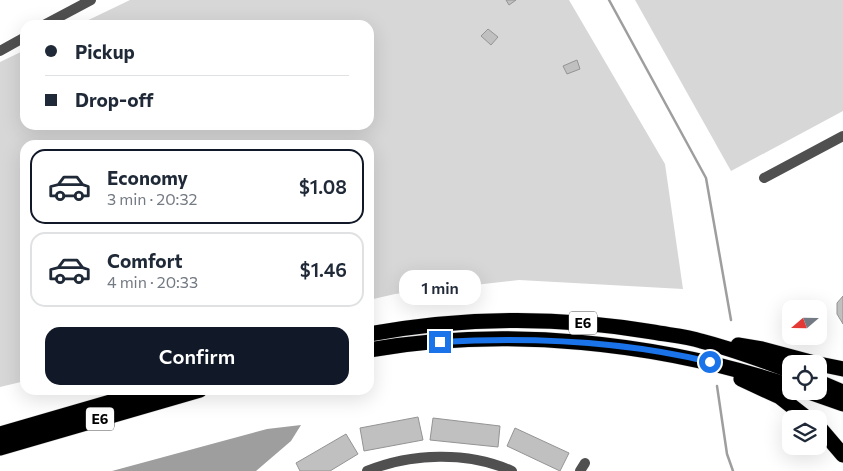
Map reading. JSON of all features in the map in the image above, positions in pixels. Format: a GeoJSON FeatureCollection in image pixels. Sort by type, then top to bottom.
{"type":"FeatureCollection","features":[{"type":"Feature","properties":{"kind":"highway","name":"E6"},"geometry":{"type":"LineString","coordinates":[[374,333],[401,328],[474,322],[538,321],[603,324],[700,340],[782,368]]}},
{"type":"Feature","properties":{"kind":"highway","name":"E6"},"geometry":{"type":"LineString","coordinates":[[374,349],[404,344],[466,340],[601,344],[693,358],[782,383]]}},
{"type":"Feature","properties":{"kind":"highway"},"geometry":{"type":"LineString","coordinates":[[700,340],[762,349],[785,355]]}},
{"type":"Feature","properties":{"kind":"highway"},"geometry":{"type":"LineString","coordinates":[[693,358],[751,382],[780,397],[797,410]]}},
{"type":"Feature","properties":{"kind":"highway"},"geometry":{"type":"LineString","coordinates":[[827,366],[843,369]]}},
{"type":"Feature","properties":{"kind":"highway"},"geometry":{"type":"LineString","coordinates":[[827,385],[843,392]]}},
{"type":"Feature","properties":{"kind":"highway","name":"E6"},"geometry":{"type":"LineString","coordinates":[[0,434],[135,395]]}},
{"type":"Feature","properties":{"kind":"highway","name":"E6"},"geometry":{"type":"LineString","coordinates":[[0,448],[183,395]]}},
{"type":"Feature","properties":{"kind":"highway"},"geometry":{"type":"LineString","coordinates":[[827,398],[843,404]]}},
{"type":"Feature","properties":{"kind":"highway"},"geometry":{"type":"LineString","coordinates":[[827,436],[843,455]]}},
{"type":"Feature","properties":{"kind":"street"},"geometry":{"type":"LineString","coordinates":[[53,20],[90,0]]}},
{"type":"Feature","properties":{"kind":"street"},"geometry":{"type":"LineString","coordinates":[[0,51],[20,40]]}},
{"type":"Feature","properties":{"kind":"street"},"geometry":{"type":"LineString","coordinates":[[764,178],[843,136]]}},
{"type":"Feature","properties":{"kind":"street"},"geometry":{"type":"LineString","coordinates":[[367,471],[420,458],[456,457],[500,466],[512,471]]}},
{"type":"Feature","properties":{"kind":"shaded area"},"geometry":{"type":"Polygon","coordinates":[[[130,0],[569,0],[665,164],[683,289],[519,280],[395,294],[374,299],[374,140],[20,140],[20,382],[0,387],[0,62],[20,52],[20,130],[374,130],[374,20],[88,20],[130,0]]]}},
{"type":"Feature","properties":{"kind":"shaded area"},"geometry":{"type":"Polygon","coordinates":[[[635,0],[843,0],[843,111],[731,171],[635,0]]]}},
{"type":"Feature","properties":{"kind":"shaded area"},"geometry":{"type":"Polygon","coordinates":[[[301,425],[291,441],[256,471],[112,471],[267,429],[301,425]]]}},
{"type":"Feature","properties":{"kind":"building"},"geometry":{"type":"Polygon","coordinates":[[[506,0],[516,0],[509,5],[506,0]]]}},
{"type":"Feature","properties":{"kind":"building"},"geometry":{"type":"Polygon","coordinates":[[[488,29],[498,37],[491,45],[481,36],[488,29]]]}},
{"type":"Feature","properties":{"kind":"building"},"geometry":{"type":"Polygon","coordinates":[[[577,60],[580,69],[567,74],[563,66],[577,60]]]}},
{"type":"Feature","properties":{"kind":"building"},"geometry":{"type":"Polygon","coordinates":[[[843,296],[843,324],[837,314],[837,303],[843,296]]]}},
{"type":"Feature","properties":{"kind":"building"},"geometry":{"type":"Polygon","coordinates":[[[418,417],[423,440],[364,451],[360,428],[418,417]]]}},
{"type":"Feature","properties":{"kind":"building"},"geometry":{"type":"Polygon","coordinates":[[[433,418],[500,426],[498,447],[430,440],[433,418]]]}},
{"type":"Feature","properties":{"kind":"building"},"geometry":{"type":"Polygon","coordinates":[[[515,428],[569,453],[560,471],[507,446],[515,428]]]}},
{"type":"Feature","properties":{"kind":"building"},"geometry":{"type":"Polygon","coordinates":[[[346,434],[358,454],[330,471],[300,471],[296,463],[346,434]]]}},
{"type":"Feature","properties":{"kind":"waterway"},"geometry":{"type":"LineString","coordinates":[[609,0],[706,178],[731,320]]}},
{"type":"Feature","properties":{"kind":"waterway"},"geometry":{"type":"LineString","coordinates":[[717,386],[727,454],[733,471]]}},
{"type":"Feature","properties":{"kind":"route"},"geometry":{"type":"LineString","coordinates":[[440,342],[475,340],[601,344],[710,362]]}}]}
